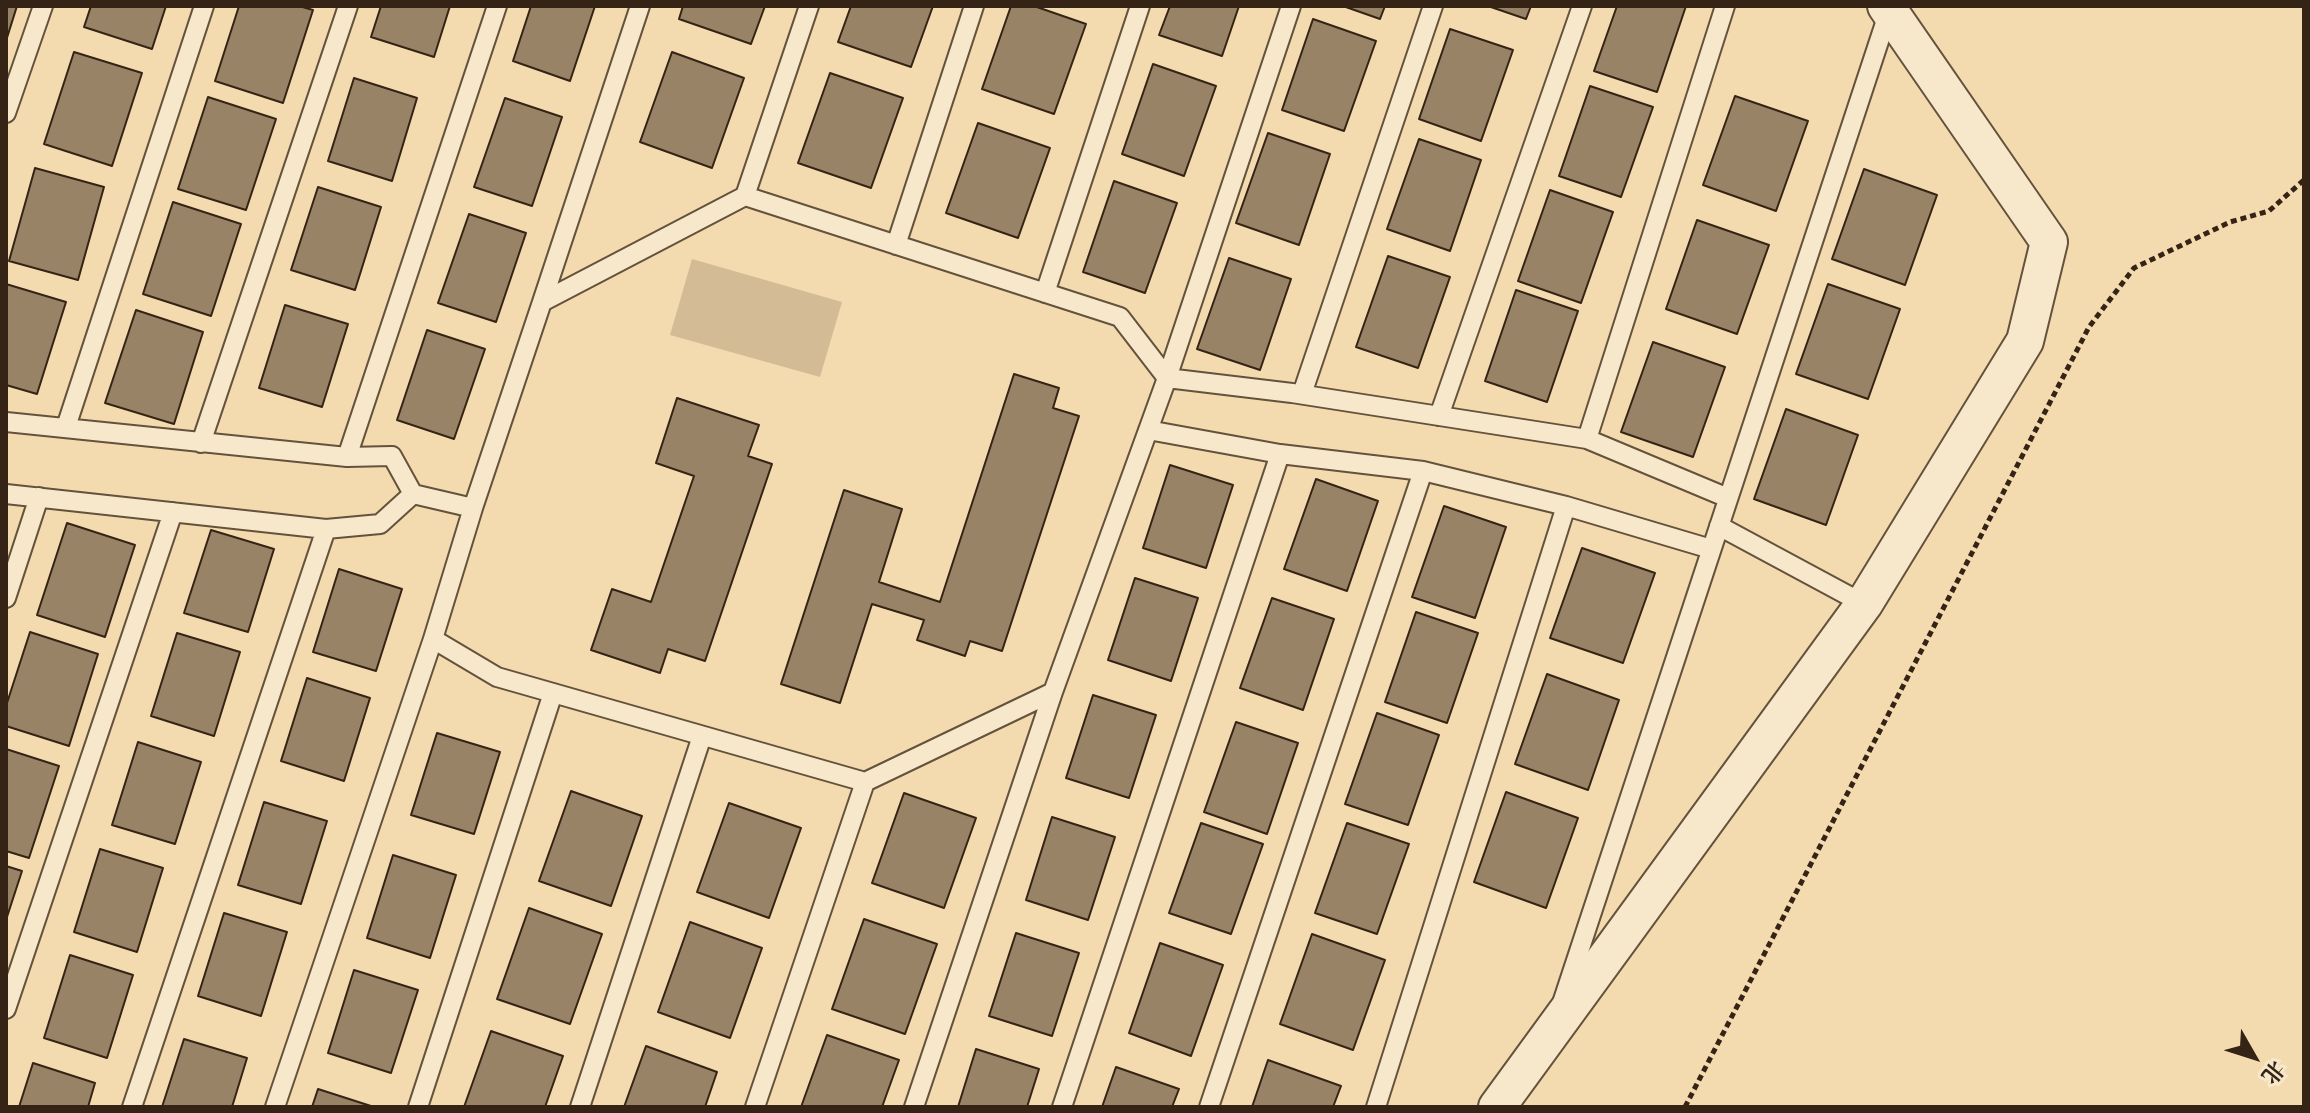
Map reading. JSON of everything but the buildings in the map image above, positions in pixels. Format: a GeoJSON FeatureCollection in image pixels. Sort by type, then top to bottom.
{"type":"FeatureCollection","features":[{"type":"Feature","properties":{"kind":"street"},"geometry":{"type":"LineString","coordinates":[[1497,1107],[1864,604],[2025,341],[2049,242],[1887,8]]}},
{"type":"Feature","properties":{"kind":"lane"},"geometry":{"type":"LineString","coordinates":[[6,113],[43,6]]}},
{"type":"Feature","properties":{"kind":"lane"},"geometry":{"type":"LineString","coordinates":[[66,427],[204,6]]}},
{"type":"Feature","properties":{"kind":"lane"},"geometry":{"type":"LineString","coordinates":[[201,443],[348,6]]}},
{"type":"Feature","properties":{"kind":"lane"},"geometry":{"type":"LineString","coordinates":[[347,457],[497,6]]}},
{"type":"Feature","properties":{"kind":"lane"},"geometry":{"type":"LineString","coordinates":[[275,1107],[433,639],[473,508],[640,6]]}},
{"type":"Feature","properties":{"kind":"lane"},"geometry":{"type":"LineString","coordinates":[[542,302],[745,196],[809,6]]}},
{"type":"Feature","properties":{"kind":"lane"},"geometry":{"type":"LineString","coordinates":[[896,245],[974,6]]}},
{"type":"Feature","properties":{"kind":"lane"},"geometry":{"type":"LineString","coordinates":[[1045,293],[1140,6]]}},
{"type":"Feature","properties":{"kind":"lane"},"geometry":{"type":"LineString","coordinates":[[914,1107],[1053,692],[1167,378],[1291,6]]}},
{"type":"Feature","properties":{"kind":"lane"},"geometry":{"type":"LineString","coordinates":[[1302,394],[1433,6]]}},
{"type":"Feature","properties":{"kind":"lane"},"geometry":{"type":"LineString","coordinates":[[1439,416],[1582,6]]}},
{"type":"Feature","properties":{"kind":"lane"},"geometry":{"type":"LineString","coordinates":[[1587,439],[1725,6]]}},
{"type":"Feature","properties":{"kind":"lane"},"geometry":{"type":"LineString","coordinates":[[1552,1031],[1887,8]]}},
{"type":"Feature","properties":{"kind":"lane"},"geometry":{"type":"LineString","coordinates":[[745,196],[1120,317],[1167,378],[1302,394],[1587,439],[1728,498]]}},
{"type":"Feature","properties":{"kind":"lane"},"geometry":{"type":"LineString","coordinates":[[6,422],[347,457],[392,456],[413,494],[473,508]]}},
{"type":"Feature","properties":{"kind":"lane"},"geometry":{"type":"LineString","coordinates":[[1148,430],[1280,454],[1423,471],[1566,506],[1711,549]]}},
{"type":"Feature","properties":{"kind":"lane"},"geometry":{"type":"LineString","coordinates":[[1062,1107],[1280,454]]}},
{"type":"Feature","properties":{"kind":"lane"},"geometry":{"type":"LineString","coordinates":[[1209,1107],[1423,471]]}},
{"type":"Feature","properties":{"kind":"lane"},"geometry":{"type":"LineString","coordinates":[[6,494],[326,529],[380,524],[413,494]]}},
{"type":"Feature","properties":{"kind":"lane"},"geometry":{"type":"LineString","coordinates":[[6,598],[39,497]]}},
{"type":"Feature","properties":{"kind":"lane"},"geometry":{"type":"LineString","coordinates":[[1376,1107],[1566,506]]}},
{"type":"Feature","properties":{"kind":"lane"},"geometry":{"type":"LineString","coordinates":[[6,1009],[173,512]]}},
{"type":"Feature","properties":{"kind":"lane"},"geometry":{"type":"LineString","coordinates":[[1719,526],[1864,604]]}},
{"type":"Feature","properties":{"kind":"lane"},"geometry":{"type":"LineString","coordinates":[[132,1107],[326,529]]}},
{"type":"Feature","properties":{"kind":"lane"},"geometry":{"type":"LineString","coordinates":[[433,639],[497,677],[865,782],[1053,692]]}},
{"type":"Feature","properties":{"kind":"lane"},"geometry":{"type":"LineString","coordinates":[[418,1107],[553,693]]}},
{"type":"Feature","properties":{"kind":"lane"},"geometry":{"type":"LineString","coordinates":[[580,1107],[702,736]]}},
{"type":"Feature","properties":{"kind":"lane"},"geometry":{"type":"LineString","coordinates":[[755,1107],[865,782]]}},
{"type":"Feature","properties":{"kind":"path"},"geometry":{"type":"LineString","coordinates":[[1685,1107],[2089,327],[2134,268],[2230,222],[2269,211],[2304,180]]}},
{"type":"Feature","properties":{"kind":"shaded area"},"geometry":{"type":"Polygon","coordinates":[[[692,259],[842,302],[820,377],[670,335],[692,259]]]}}]}
